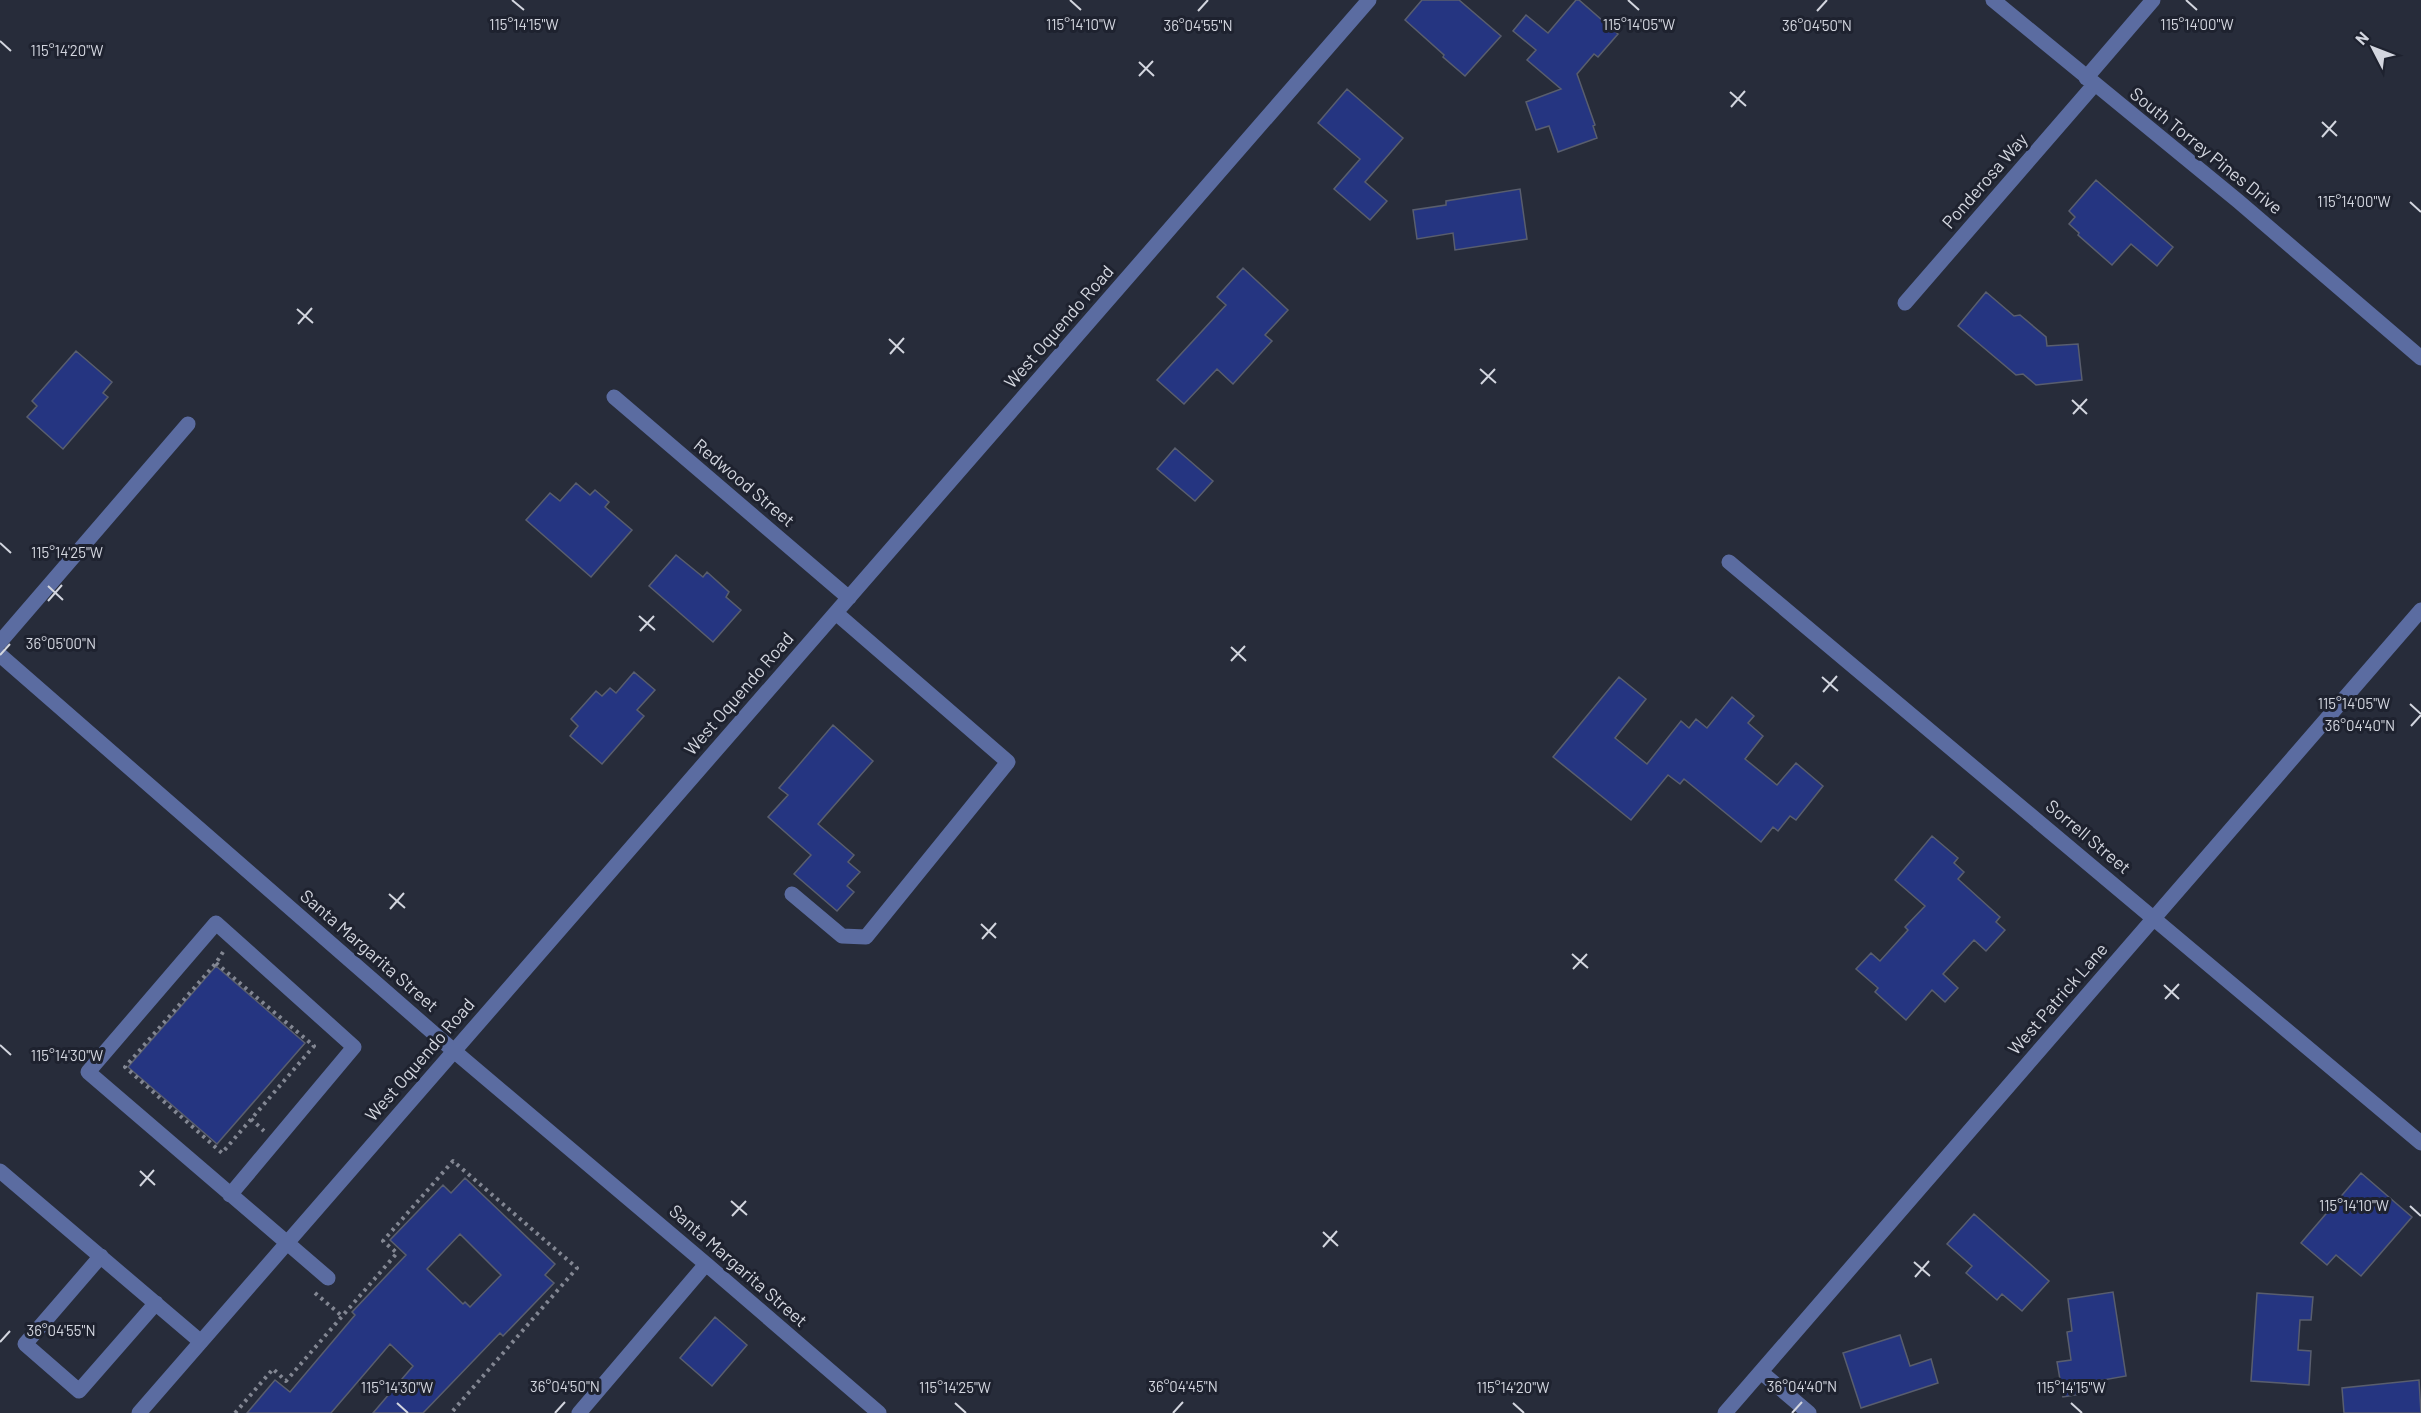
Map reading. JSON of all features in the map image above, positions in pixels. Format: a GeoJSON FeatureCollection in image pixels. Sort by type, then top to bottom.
{"type":"FeatureCollection","features":[{"type":"Feature","properties":{"kind":"street","name":"West Oquendo Road"},"geometry":{"type":"LineString","coordinates":[[139,1413],[1369,0]]}},
{"type":"Feature","properties":{"kind":"street","name":"South Torrey Pines Drive"},"geometry":{"type":"LineString","coordinates":[[1993,0],[2238,201],[2421,358]]}},
{"type":"Feature","properties":{"kind":"street","name":"Ponderosa Way"},"geometry":{"type":"LineString","coordinates":[[1905,303],[2090,81],[2153,0]]}},
{"type":"Feature","properties":{"kind":"street","name":"Redwood Street"},"geometry":{"type":"LineString","coordinates":[[614,398],[849,597]]}},
{"type":"Feature","properties":{"kind":"street"},"geometry":{"type":"LineString","coordinates":[[0,642],[188,424]]}},
{"type":"Feature","properties":{"kind":"street","name":"Sorrell Street"},"geometry":{"type":"LineString","coordinates":[[1729,562],[2421,1143]]}},
{"type":"Feature","properties":{"kind":"street","name":"West Patrick Lane"},"geometry":{"type":"LineString","coordinates":[[1725,1413],[2421,610]]}},
{"type":"Feature","properties":{"kind":"street"},"geometry":{"type":"LineString","coordinates":[[792,894],[842,936],[866,938],[1008,762],[836,612]]}},
{"type":"Feature","properties":{"kind":"street","name":"Santa Margarita Street"},"geometry":{"type":"LineString","coordinates":[[0,655],[454,1051],[879,1413]]}},
{"type":"Feature","properties":{"kind":"street"},"geometry":{"type":"LineString","coordinates":[[230,1195],[354,1047],[216,923],[88,1072],[286,1244],[328,1278]]}},
{"type":"Feature","properties":{"kind":"street"},"geometry":{"type":"LineString","coordinates":[[0,1171],[201,1342]]}},
{"type":"Feature","properties":{"kind":"street"},"geometry":{"type":"LineString","coordinates":[[101,1256],[25,1344],[78,1391],[156,1303]]}},
{"type":"Feature","properties":{"kind":"street"},"geometry":{"type":"LineString","coordinates":[[579,1413],[706,1264]]}},
{"type":"Feature","properties":{"kind":"street"},"geometry":{"type":"LineString","coordinates":[[1761,1372],[1809,1413]]}},
{"type":"Feature","properties":{"kind":"path"},"geometry":{"type":"LineString","coordinates":[[216,963],[314,1046],[222,1153],[125,1067],[216,963]]}},
{"type":"Feature","properties":{"kind":"path"},"geometry":{"type":"LineString","coordinates":[[235,1413],[273,1369],[286,1381],[397,1253],[383,1241],[453,1161],[577,1268],[451,1413]]}},
{"type":"Feature","properties":{"kind":"path"},"geometry":{"type":"LineString","coordinates":[[315,1293],[342,1316]]}},
{"type":"Feature","properties":{"kind":"building"},"geometry":{"type":"Polygon","coordinates":[[[1422,0],[1459,0],[1501,36],[1465,76],[1405,20],[1422,0]]]}},
{"type":"Feature","properties":{"kind":"building"},"geometry":{"type":"Polygon","coordinates":[[[1576,0],[1579,0],[1618,34],[1598,57],[1594,54],[1577,74],[1595,125],[1593,126],[1597,138],[1558,152],[1549,126],[1536,130],[1526,102],[1561,89],[1527,60],[1536,50],[1513,31],[1526,15],[1548,33],[1576,0]]]}},
{"type":"Feature","properties":{"kind":"building"},"geometry":{"type":"Polygon","coordinates":[[[1347,89],[1403,138],[1365,182],[1387,201],[1370,220],[1334,189],[1360,159],[1318,123],[1347,89]]]}},
{"type":"Feature","properties":{"kind":"building"},"geometry":{"type":"Polygon","coordinates":[[[2096,180],[2173,247],[2157,266],[2131,244],[2112,265],[2069,224],[2075,217],[2069,211],[2096,180]]]}},
{"type":"Feature","properties":{"kind":"building"},"geometry":{"type":"Polygon","coordinates":[[[1520,189],[1527,239],[1455,250],[1453,233],[1417,239],[1413,210],[1446,205],[1446,201],[1520,189]]]}},
{"type":"Feature","properties":{"kind":"building"},"geometry":{"type":"Polygon","coordinates":[[[1243,268],[1288,310],[1265,335],[1272,341],[1233,384],[1217,369],[1184,404],[1157,380],[1226,305],[1217,297],[1243,268]]]}},
{"type":"Feature","properties":{"kind":"building"},"geometry":{"type":"Polygon","coordinates":[[[1986,292],[2014,316],[2020,315],[2046,337],[2047,346],[2078,344],[2082,380],[2036,385],[2023,374],[2016,375],[1958,326],[1986,292]]]}},
{"type":"Feature","properties":{"kind":"building"},"geometry":{"type":"Polygon","coordinates":[[[76,351],[112,382],[103,393],[108,397],[63,449],[27,417],[37,406],[32,401],[76,351]]]}},
{"type":"Feature","properties":{"kind":"building"},"geometry":{"type":"Polygon","coordinates":[[[1175,448],[1213,481],[1195,501],[1157,469],[1175,448]]]}},
{"type":"Feature","properties":{"kind":"building"},"geometry":{"type":"Polygon","coordinates":[[[576,483],[590,495],[595,490],[609,502],[605,507],[632,530],[591,577],[526,520],[550,493],[560,501],[576,483]]]}},
{"type":"Feature","properties":{"kind":"building"},"geometry":{"type":"Polygon","coordinates":[[[676,555],[703,577],[707,572],[729,592],[726,597],[741,610],[713,642],[649,586],[676,555]]]}},
{"type":"Feature","properties":{"kind":"building"},"geometry":{"type":"Polygon","coordinates":[[[634,672],[655,690],[637,710],[644,716],[602,764],[570,736],[578,726],[571,719],[596,691],[602,696],[610,688],[616,693],[634,672]]]}},
{"type":"Feature","properties":{"kind":"building"},"geometry":{"type":"Polygon","coordinates":[[[1619,677],[1646,699],[1615,738],[1647,764],[1681,721],[1689,728],[1696,719],[1707,728],[1732,697],[1754,716],[1748,723],[1763,736],[1745,759],[1777,785],[1796,763],[1823,786],[1796,820],[1790,816],[1778,831],[1773,827],[1761,842],[1684,779],[1680,784],[1668,775],[1631,820],[1553,757],[1619,677]]]}},
{"type":"Feature","properties":{"kind":"building"},"geometry":{"type":"Polygon","coordinates":[[[833,725],[873,761],[818,824],[854,855],[848,862],[860,872],[847,886],[854,892],[837,911],[794,874],[811,855],[768,817],[788,795],[779,788],[833,725]]]}},
{"type":"Feature","properties":{"kind":"building"},"geometry":{"type":"Polygon","coordinates":[[[1932,836],[1958,858],[1954,863],[1964,872],[1958,879],[2000,917],[1996,922],[2005,930],[1986,951],[1974,940],[1943,974],[1958,988],[1945,1002],[1932,990],[1906,1020],[1875,992],[1878,988],[1856,969],[1871,953],[1880,961],[1908,930],[1905,927],[1925,906],[1895,880],[1932,836]]]}},
{"type":"Feature","properties":{"kind":"building"},"geometry":{"type":"Polygon","coordinates":[[[216,966],[305,1043],[217,1144],[128,1067],[216,966]]]}},
{"type":"Feature","properties":{"kind":"building"},"geometry":{"type":"Polygon","coordinates":[[[2361,1173],[2412,1217],[2361,1276],[2336,1255],[2327,1265],[2301,1243],[2361,1173]]]}},
{"type":"Feature","properties":{"kind":"building"},"geometry":{"type":"Polygon","coordinates":[[[465,1178],[555,1264],[545,1275],[554,1283],[503,1336],[500,1333],[423,1413],[373,1413],[413,1366],[390,1344],[331,1413],[247,1413],[275,1380],[290,1392],[355,1315],[352,1312],[406,1255],[390,1240],[443,1185],[451,1193],[465,1178]],[[460,1234],[427,1269],[463,1304],[465,1302],[470,1307],[501,1275],[460,1234]]]}},
{"type":"Feature","properties":{"kind":"building"},"geometry":{"type":"Polygon","coordinates":[[[1974,1214],[2049,1281],[2022,1311],[2002,1294],[1997,1300],[1966,1273],[1972,1266],[1947,1244],[1974,1214]]]}},
{"type":"Feature","properties":{"kind":"building"},"geometry":{"type":"Polygon","coordinates":[[[2113,1292],[2126,1376],[2086,1383],[2088,1393],[2063,1397],[2057,1362],[2071,1360],[2067,1332],[2072,1331],[2068,1299],[2113,1292]]]}},
{"type":"Feature","properties":{"kind":"building"},"geometry":{"type":"Polygon","coordinates":[[[2257,1293],[2313,1297],[2311,1320],[2300,1320],[2298,1350],[2311,1351],[2309,1385],[2251,1381],[2257,1293]]]}},
{"type":"Feature","properties":{"kind":"building"},"geometry":{"type":"Polygon","coordinates":[[[715,1317],[747,1345],[712,1386],[680,1358],[715,1317]]]}},
{"type":"Feature","properties":{"kind":"building"},"geometry":{"type":"Polygon","coordinates":[[[1900,1335],[1910,1366],[1931,1359],[1938,1383],[1861,1408],[1843,1353],[1900,1335]]]}},
{"type":"Feature","properties":{"kind":"building"},"geometry":{"type":"Polygon","coordinates":[[[2419,1380],[2421,1413],[2344,1413],[2342,1388],[2419,1380]]]}}]}
